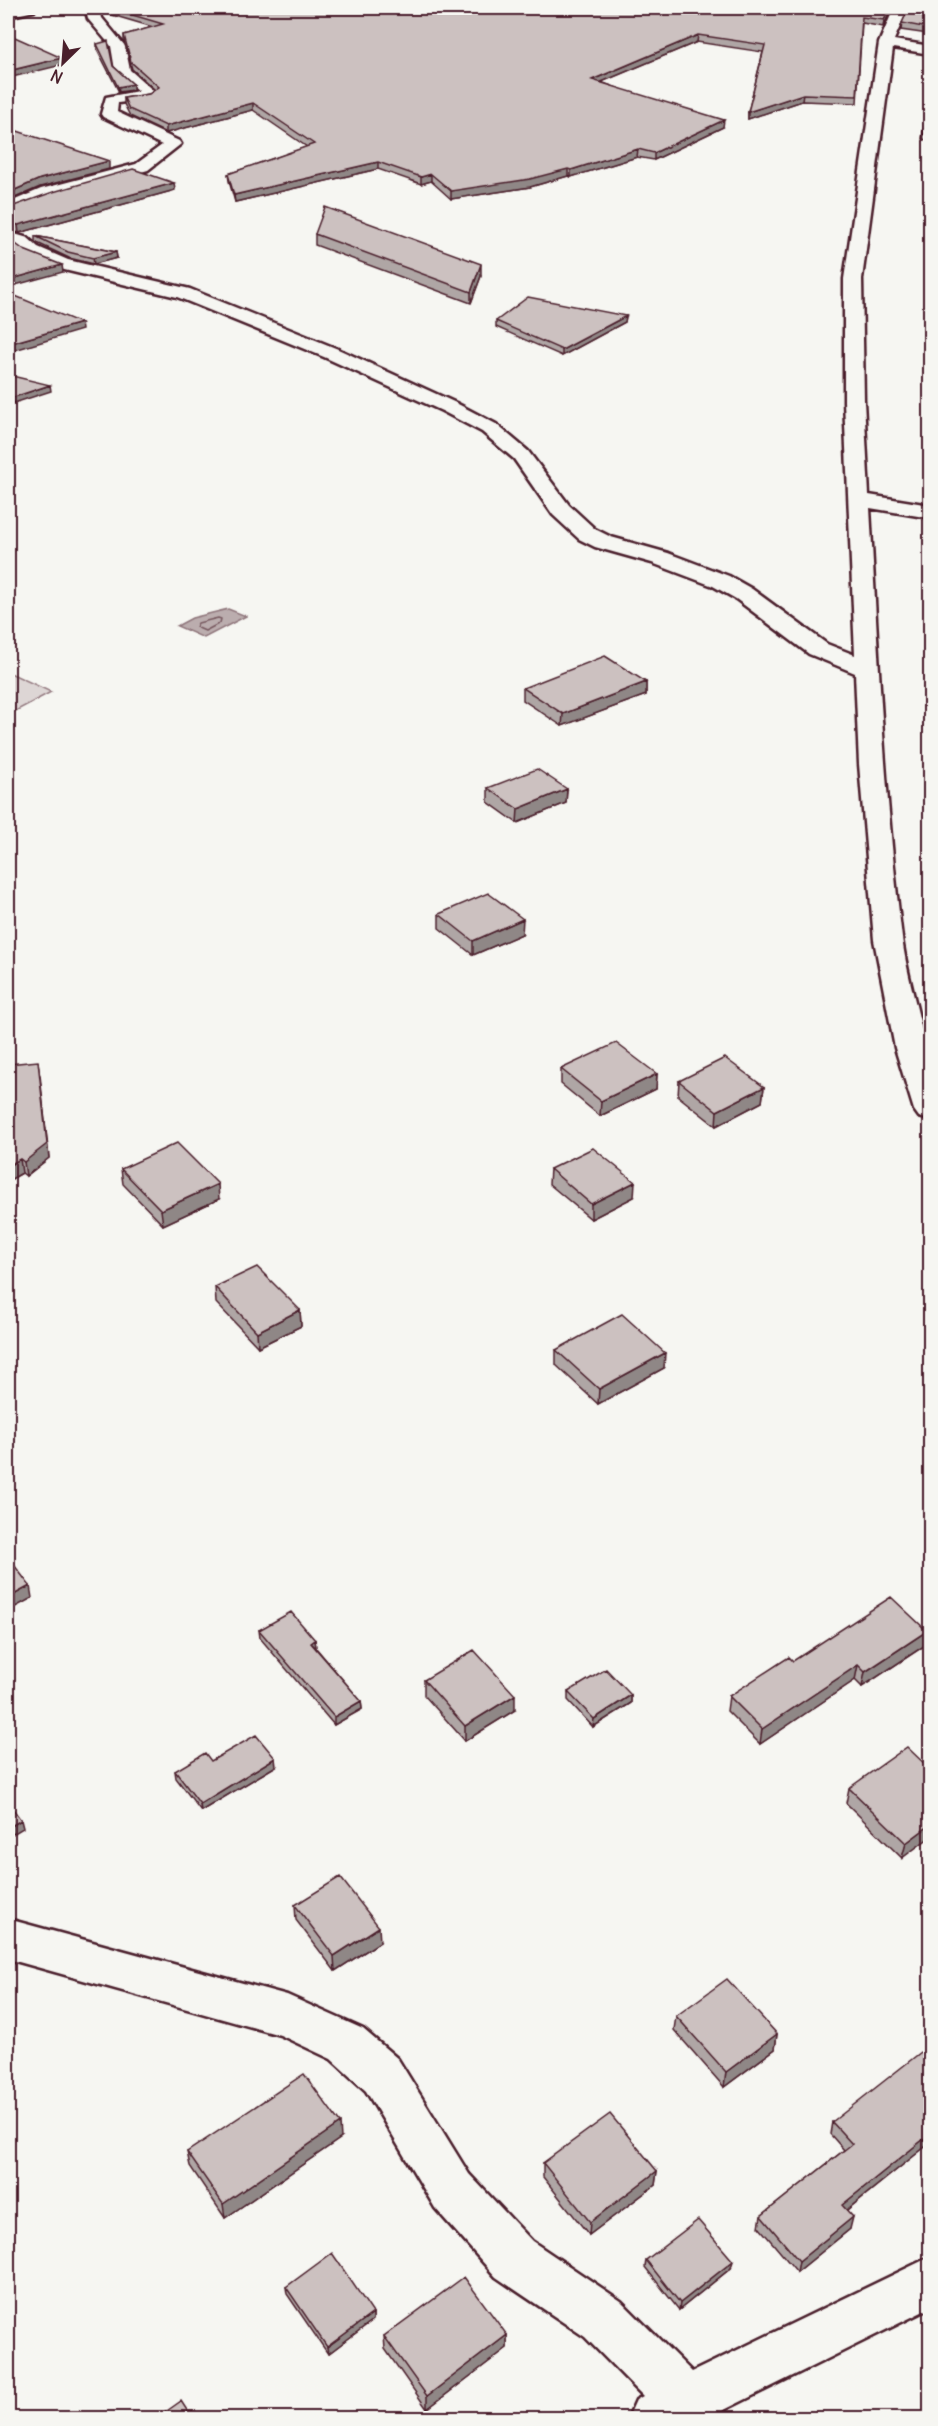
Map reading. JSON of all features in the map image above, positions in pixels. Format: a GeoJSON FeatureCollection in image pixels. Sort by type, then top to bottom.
{"type":"FeatureCollection","features":[{"type":"Feature","properties":{"kind":"street"},"geometry":{"type":"LineString","coordinates":[[8,13],[29,8]]}},
{"type":"Feature","properties":{"kind":"street"},"geometry":{"type":"LineString","coordinates":[[8,209],[47,193],[142,167],[173,144],[109,114],[111,100],[149,94],[124,72],[120,64],[119,47],[94,19],[92,8]]}},
{"type":"Feature","properties":{"kind":"street"},"geometry":{"type":"LineString","coordinates":[[901,8],[886,43],[853,279],[854,401],[873,764],[888,940],[910,1048],[930,1110]]}},
{"type":"Feature","properties":{"kind":"street"},"geometry":{"type":"LineString","coordinates":[[886,43],[930,50]]}},
{"type":"Feature","properties":{"kind":"street"},"geometry":{"type":"LineString","coordinates":[[8,237],[62,264],[183,293],[331,353],[449,406],[489,428],[521,455],[561,510],[587,534],[603,542],[660,558],[721,581],[744,594],[818,649],[868,669]]}},
{"type":"Feature","properties":{"kind":"street"},"geometry":{"type":"LineString","coordinates":[[859,500],[930,511]]}},
{"type":"Feature","properties":{"kind":"street"},"geometry":{"type":"LineString","coordinates":[[8,1939],[287,2016],[347,2044],[382,2074],[452,2192],[514,2259],[603,2319],[671,2411],[930,2282]]}},
{"type":"Feature","properties":{"kind":"shaded area"},"geometry":{"type":"Polygon","coordinates":[[[8,672],[51,692],[8,715],[8,672]]]}},
{"type":"Feature","properties":{"kind":"water"},"geometry":{"type":"Polygon","coordinates":[[[228,609],[246,616],[204,638],[177,626],[192,618],[228,609]]]}},
{"type":"Feature","properties":{"kind":"building"},"geometry":{"type":"Polygon","coordinates":[[[109,8],[890,8],[884,20],[862,17],[857,96],[803,94],[748,112],[765,45],[698,35],[592,80],[724,120],[654,153],[638,149],[571,170],[451,191],[431,174],[421,177],[378,162],[234,195],[228,174],[314,144],[253,103],[166,126],[129,109],[124,98],[149,94],[159,87],[131,62],[124,35],[163,24],[109,8]]]}},
{"type":"Feature","properties":{"kind":"building"},"geometry":{"type":"Polygon","coordinates":[[[909,8],[930,8],[928,28],[902,23],[909,8]]]}},
{"type":"Feature","properties":{"kind":"building"},"geometry":{"type":"Polygon","coordinates":[[[8,34],[62,58],[8,71],[8,34]]]}},
{"type":"Feature","properties":{"kind":"building"},"geometry":{"type":"Polygon","coordinates":[[[108,41],[113,66],[133,84],[118,87],[97,44],[108,41]]]}},
{"type":"Feature","properties":{"kind":"building"},"geometry":{"type":"Polygon","coordinates":[[[926,113],[930,114],[930,136],[923,134],[926,113]]]}},
{"type":"Feature","properties":{"kind":"building"},"geometry":{"type":"Polygon","coordinates":[[[8,128],[109,161],[40,179],[8,193],[8,128]]]}},
{"type":"Feature","properties":{"kind":"building"},"geometry":{"type":"Polygon","coordinates":[[[133,169],[174,183],[18,225],[8,222],[8,208],[53,192],[133,169]]]}},
{"type":"Feature","properties":{"kind":"building"},"geometry":{"type":"Polygon","coordinates":[[[325,207],[481,264],[471,292],[315,234],[325,207]]]}},
{"type":"Feature","properties":{"kind":"building"},"geometry":{"type":"Polygon","coordinates":[[[35,236],[116,252],[93,258],[68,252],[35,236]]]}},
{"type":"Feature","properties":{"kind":"building"},"geometry":{"type":"Polygon","coordinates":[[[9,239],[24,250],[62,265],[8,280],[9,239]]]}},
{"type":"Feature","properties":{"kind":"building"},"geometry":{"type":"Polygon","coordinates":[[[8,293],[81,323],[8,344],[8,293]]]}},
{"type":"Feature","properties":{"kind":"building"},"geometry":{"type":"Polygon","coordinates":[[[528,297],[626,316],[562,350],[496,321],[528,297]]]}},
{"type":"Feature","properties":{"kind":"building"},"geometry":{"type":"Polygon","coordinates":[[[8,375],[50,385],[8,399],[8,375]]]}},
{"type":"Feature","properties":{"kind":"building"},"geometry":{"type":"Polygon","coordinates":[[[605,656],[646,682],[563,714],[523,688],[605,656]]]}},
{"type":"Feature","properties":{"kind":"building"},"geometry":{"type":"Polygon","coordinates":[[[537,769],[567,789],[518,809],[488,788],[537,769]]]}},
{"type":"Feature","properties":{"kind":"building"},"geometry":{"type":"Polygon","coordinates":[[[488,893],[523,919],[473,941],[439,914],[488,893]]]}},
{"type":"Feature","properties":{"kind":"building"},"geometry":{"type":"Polygon","coordinates":[[[616,1043],[657,1074],[601,1101],[561,1069],[616,1043]]]}},
{"type":"Feature","properties":{"kind":"building"},"geometry":{"type":"Polygon","coordinates":[[[725,1058],[764,1087],[717,1111],[679,1081],[725,1058]]]}},
{"type":"Feature","properties":{"kind":"building"},"geometry":{"type":"Polygon","coordinates":[[[38,1061],[47,1144],[24,1162],[20,1159],[8,1166],[8,1064],[38,1061]]]}},
{"type":"Feature","properties":{"kind":"building"},"geometry":{"type":"Polygon","coordinates":[[[177,1143],[218,1184],[161,1210],[121,1169],[177,1143]]]}},
{"type":"Feature","properties":{"kind":"building"},"geometry":{"type":"Polygon","coordinates":[[[593,1148],[635,1182],[591,1204],[550,1169],[593,1148]]]}},
{"type":"Feature","properties":{"kind":"building"},"geometry":{"type":"Polygon","coordinates":[[[257,1267],[300,1310],[257,1332],[215,1287],[257,1267]]]}},
{"type":"Feature","properties":{"kind":"building"},"geometry":{"type":"Polygon","coordinates":[[[622,1314],[665,1353],[599,1389],[556,1350],[622,1314]]]}},
{"type":"Feature","properties":{"kind":"building"},"geometry":{"type":"Polygon","coordinates":[[[8,1557],[30,1586],[8,1598],[8,1557]]]}},
{"type":"Feature","properties":{"kind":"building"},"geometry":{"type":"Polygon","coordinates":[[[891,1597],[927,1631],[865,1672],[858,1665],[762,1729],[729,1696],[789,1657],[793,1661],[891,1597]]]}},
{"type":"Feature","properties":{"kind":"building"},"geometry":{"type":"Polygon","coordinates":[[[291,1612],[315,1640],[311,1643],[361,1701],[334,1717],[259,1630],[291,1612]]]}},
{"type":"Feature","properties":{"kind":"building"},"geometry":{"type":"Polygon","coordinates":[[[474,1650],[515,1695],[465,1726],[424,1680],[474,1650]]]}},
{"type":"Feature","properties":{"kind":"building"},"geometry":{"type":"Polygon","coordinates":[[[606,1669],[631,1695],[594,1719],[568,1692],[606,1669]]]}},
{"type":"Feature","properties":{"kind":"building"},"geometry":{"type":"Polygon","coordinates":[[[256,1735],[275,1758],[200,1804],[175,1771],[205,1753],[211,1761],[256,1735]]]}},
{"type":"Feature","properties":{"kind":"building"},"geometry":{"type":"Polygon","coordinates":[[[907,1747],[930,1769],[930,1825],[906,1843],[849,1788],[907,1747]]]}},
{"type":"Feature","properties":{"kind":"building"},"geometry":{"type":"Polygon","coordinates":[[[8,1802],[21,1820],[8,1828],[8,1802]]]}},
{"type":"Feature","properties":{"kind":"building"},"geometry":{"type":"Polygon","coordinates":[[[340,1877],[379,1927],[334,1956],[295,1905],[340,1877]]]}},
{"type":"Feature","properties":{"kind":"building"},"geometry":{"type":"Polygon","coordinates":[[[727,1979],[777,2034],[726,2072],[676,2016],[727,1979]]]}},
{"type":"Feature","properties":{"kind":"building"},"geometry":{"type":"Polygon","coordinates":[[[930,2045],[930,2134],[842,2205],[853,2217],[799,2261],[761,2216],[852,2144],[832,2122],[930,2045]]]}},
{"type":"Feature","properties":{"kind":"building"},"geometry":{"type":"Polygon","coordinates":[[[304,2074],[340,2123],[223,2204],[187,2152],[304,2074]]]}},
{"type":"Feature","properties":{"kind":"building"},"geometry":{"type":"Polygon","coordinates":[[[610,2114],[657,2171],[590,2222],[543,2163],[610,2114]]]}},
{"type":"Feature","properties":{"kind":"building"},"geometry":{"type":"Polygon","coordinates":[[[698,2220],[733,2261],[680,2303],[646,2260],[698,2220]]]}},
{"type":"Feature","properties":{"kind":"building"},"geometry":{"type":"Polygon","coordinates":[[[332,2253],[373,2313],[327,2347],[286,2287],[332,2253]]]}},
{"type":"Feature","properties":{"kind":"building"},"geometry":{"type":"Polygon","coordinates":[[[464,2277],[507,2335],[427,2396],[384,2336],[464,2277]]]}},
{"type":"Feature","properties":{"kind":"building"},"geometry":{"type":"Polygon","coordinates":[[[181,2401],[192,2418],[157,2418],[181,2401]]]}}]}
